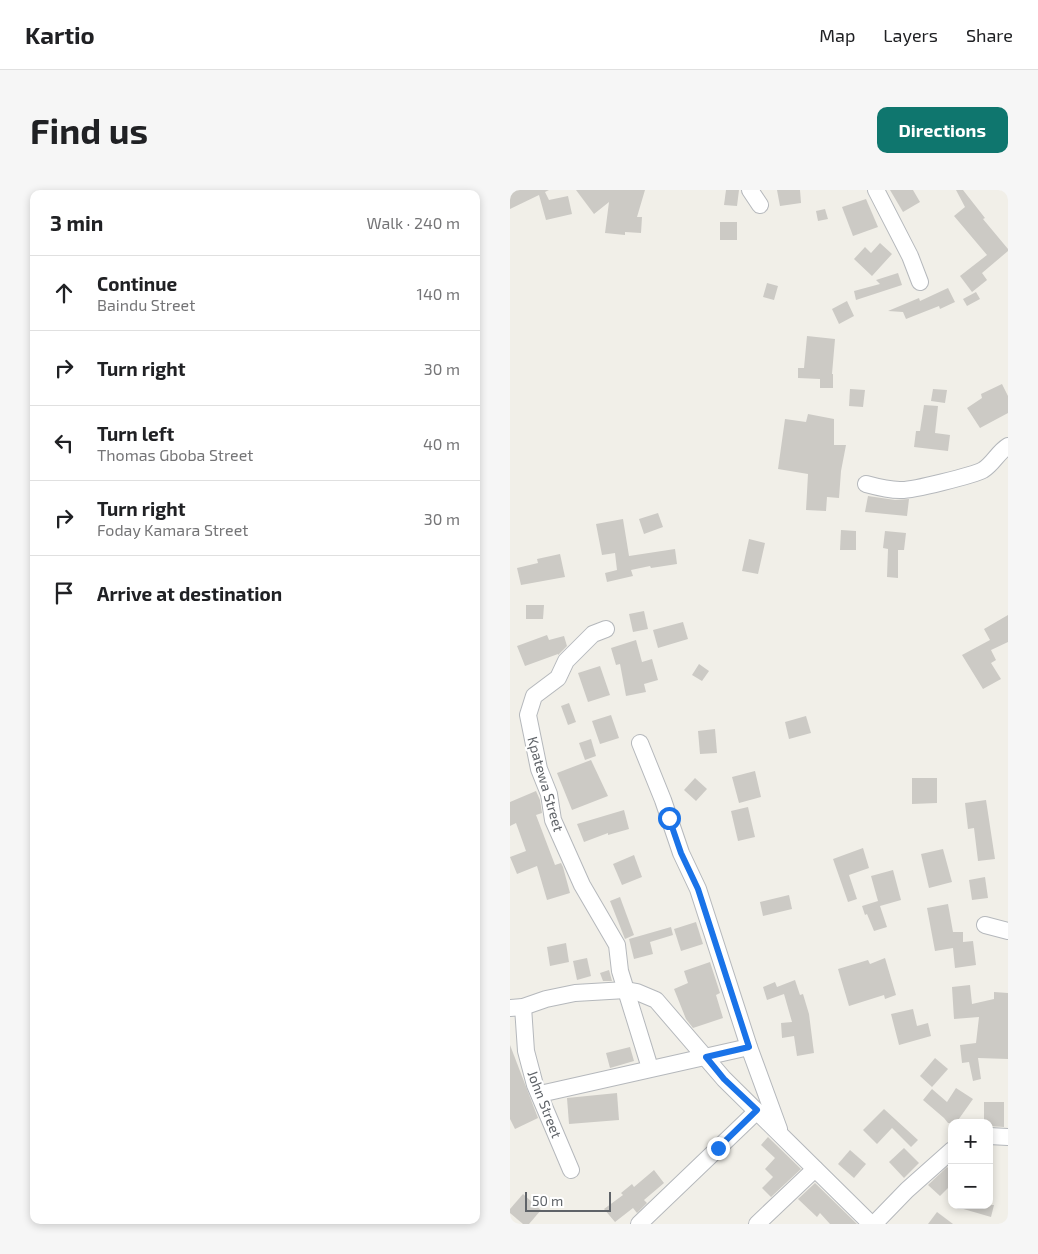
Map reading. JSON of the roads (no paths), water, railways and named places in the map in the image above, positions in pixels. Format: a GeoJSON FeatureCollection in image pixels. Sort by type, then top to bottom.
{"type":"FeatureCollection","features":[{"type":"Feature","properties":{"kind":"street"},"geometry":{"type":"LineString","coordinates":[[750,190],[760,205]]}},
{"type":"Feature","properties":{"kind":"street"},"geometry":{"type":"LineString","coordinates":[[876,190],[910,256],[920,282]]}},
{"type":"Feature","properties":{"kind":"street"},"geometry":{"type":"LineString","coordinates":[[866,484],[894,490],[917,489],[982,471],[1002,449],[1008,446]]}},
{"type":"Feature","properties":{"kind":"street","name":"Kpatewa Street"},"geometry":{"type":"LineString","coordinates":[[606,629],[593,634],[566,661],[558,678],[534,696],[528,714],[539,769],[549,794],[553,820],[582,885],[617,945],[620,971],[650,1068]]}},
{"type":"Feature","properties":{"kind":"street"},"geometry":{"type":"LineString","coordinates":[[640,743],[681,853],[698,889],[749,1047],[780,1133]]}},
{"type":"Feature","properties":{"kind":"street"},"geometry":{"type":"LineString","coordinates":[[985,925],[1008,931]]}},
{"type":"Feature","properties":{"kind":"street"},"geometry":{"type":"LineString","coordinates":[[516,1007],[575,993],[626,990],[637,992],[656,1000],[724,1079],[873,1224],[907,1190],[948,1154]]}},
{"type":"Feature","properties":{"kind":"street","name":"John Street"},"geometry":{"type":"LineString","coordinates":[[516,1007],[535,1085],[571,1170]]}},
{"type":"Feature","properties":{"kind":"street"},"geometry":{"type":"LineString","coordinates":[[540,1094],[749,1047]]}},
{"type":"Feature","properties":{"kind":"street"},"geometry":{"type":"LineString","coordinates":[[639,1224],[757,1110]]}},
{"type":"Feature","properties":{"kind":"street"},"geometry":{"type":"LineString","coordinates":[[993,1136],[1008,1137]]}},
{"type":"Feature","properties":{"kind":"street"},"geometry":{"type":"LineString","coordinates":[[757,1224],[815,1169]]}}]}
